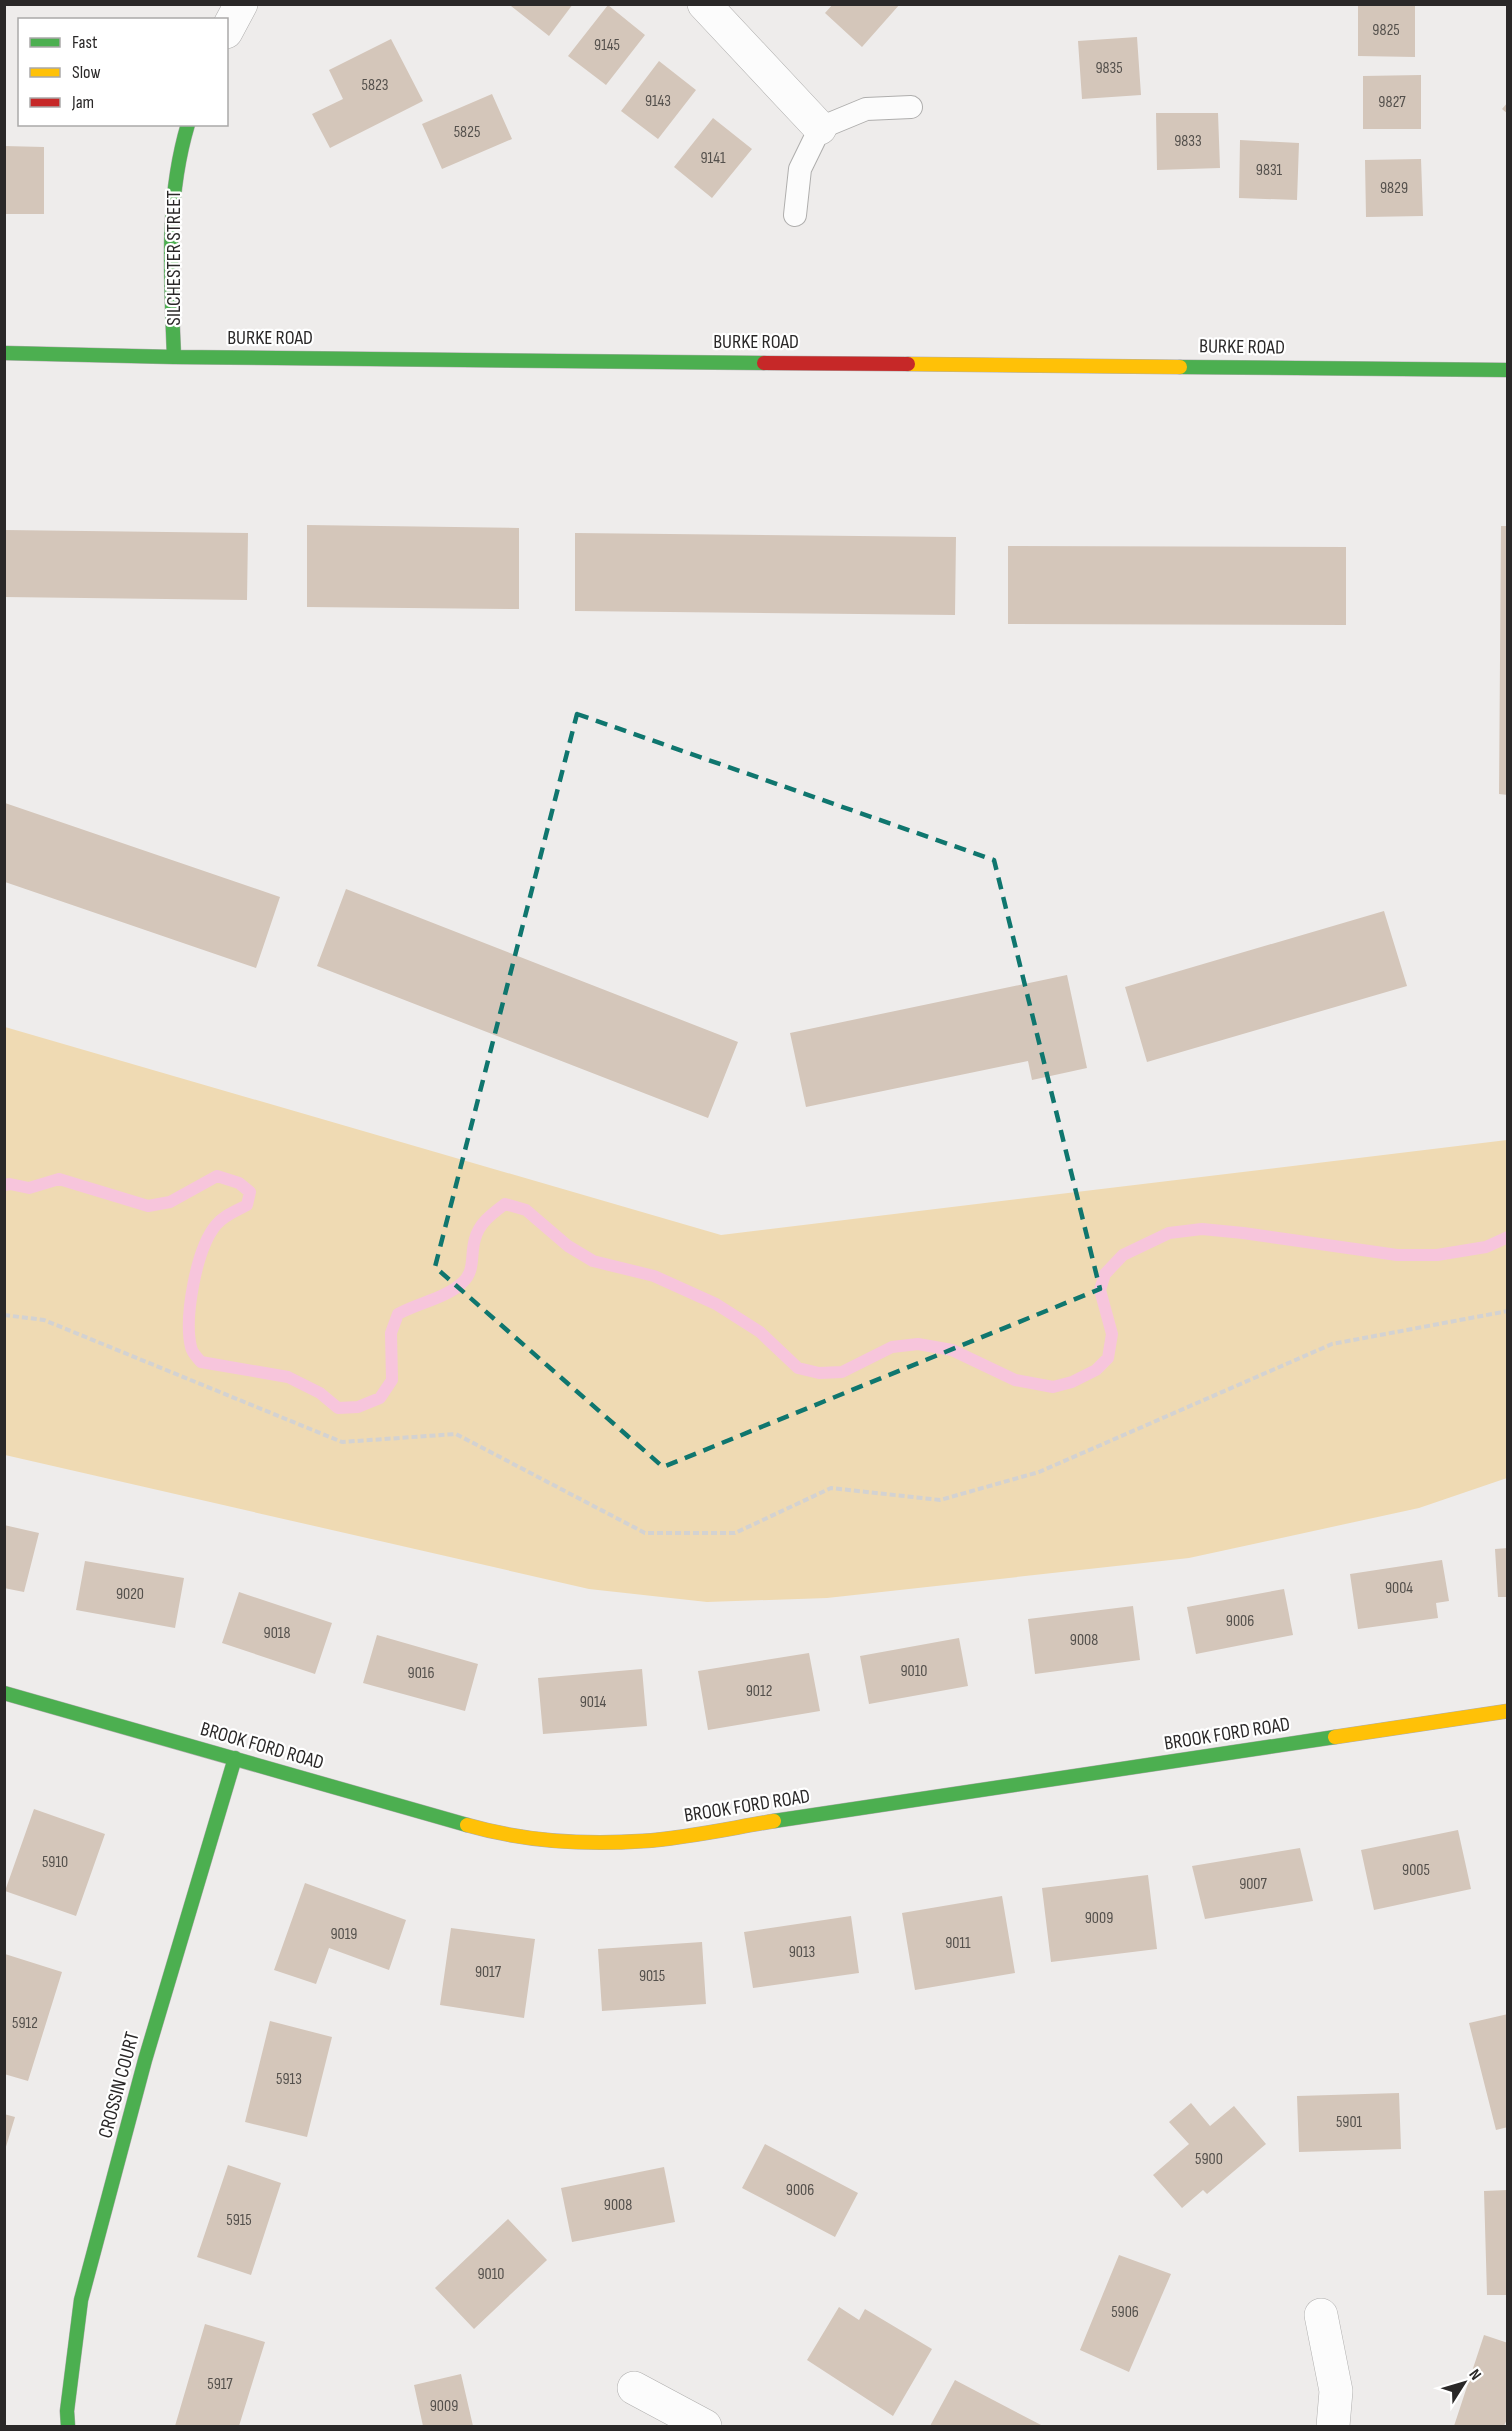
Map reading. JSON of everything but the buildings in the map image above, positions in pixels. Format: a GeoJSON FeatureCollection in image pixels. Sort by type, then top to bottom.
{"type":"FeatureCollection","features":[{"type":"Feature","properties":{"kind":"street"},"geometry":{"type":"LineString","coordinates":[[228,28],[241,4]]}},
{"type":"Feature","properties":{"kind":"street"},"geometry":{"type":"LineString","coordinates":[[704,4],[820,128]]}},
{"type":"Feature","properties":{"kind":"street","name":"SILCHESTER STREET"},"geometry":{"type":"LineString","coordinates":[[174,357],[170,204],[187,126]]}},
{"type":"Feature","properties":{"kind":"street","name":"BURKE ROAD"},"geometry":{"type":"LineString","coordinates":[[4,353],[174,357],[1508,370]]}},
{"type":"Feature","properties":{"kind":"street","name":"BROOK FORD ROAD"},"geometry":{"type":"LineString","coordinates":[[4,1693],[485,1830],[565,1842],[644,1841],[1508,1711]]}},
{"type":"Feature","properties":{"kind":"street","name":"CROSSIN COURT"},"geometry":{"type":"LineString","coordinates":[[68,2427],[67,2411],[81,2300],[145,2060],[235,1758]]}},
{"type":"Feature","properties":{"kind":"street"},"geometry":{"type":"LineString","coordinates":[[1321,2315],[1336,2391],[1333,2427]]}},
{"type":"Feature","properties":{"kind":"street"},"geometry":{"type":"LineString","coordinates":[[634,2388],[705,2427]]}},
{"type":"Feature","properties":{"kind":"lane"},"geometry":{"type":"LineString","coordinates":[[795,215],[800,169],[820,128],[866,109],[911,107]]}},
{"type":"Feature","properties":{"kind":"path"},"geometry":{"type":"LineString","coordinates":[[4,1315],[44,1320],[342,1442],[456,1434],[645,1533],[735,1533],[831,1488],[940,1500],[1039,1472],[1332,1344],[1508,1311]]}},
{"type":"Feature","properties":{"kind":"highlighted area"},"geometry":{"type":"Polygon","coordinates":[[[577,714],[994,860],[1100,1289],[663,1467],[435,1267],[577,714]]]}},
{"type":"Feature","properties":{"kind":"shaded area"},"geometry":{"type":"Polygon","coordinates":[[[5,1027],[721,1235],[1507,1140],[1507,1478],[1419,1508],[1189,1558],[827,1598],[707,1602],[589,1589],[5,1455],[5,1027]]]}},
{"type":"Feature","properties":{"kind":"waterway"},"geometry":{"type":"LineString","coordinates":[[4,1185],[29,1188],[59,1179],[148,1206],[170,1202],[217,1176],[239,1183],[250,1192],[247,1205],[226,1216],[216,1225],[209,1236],[197,1267],[189,1319],[192,1351],[201,1362],[288,1377],[320,1393],[338,1408],[358,1407],[380,1398],[392,1380],[391,1333],[398,1314],[448,1293],[462,1283],[469,1273],[477,1233],[487,1219],[505,1204],[526,1210],[568,1246],[593,1261],[654,1276],[716,1304],[760,1332],[798,1368],[819,1373],[842,1372],[892,1347],[918,1344],[952,1350],[1015,1380],[1053,1387],[1072,1382],[1096,1370],[1108,1358],[1112,1334],[1100,1290],[1105,1274],[1123,1255],[1169,1233],[1202,1229],[1397,1255],[1437,1255],[1486,1247],[1508,1237]]}},
{"type":"Feature","properties":{"kind":"traffic: fast"},"geometry":{"type":"LineString","coordinates":[[174,357],[171,240],[176,182],[188,126]]}},
{"type":"Feature","properties":{"kind":"traffic: fast"},"geometry":{"type":"LineString","coordinates":[[4,353],[764,363]]}},
{"type":"Feature","properties":{"kind":"traffic: fast"},"geometry":{"type":"LineString","coordinates":[[1180,367],[1508,370]]}},
{"type":"Feature","properties":{"kind":"traffic: fast"},"geometry":{"type":"LineString","coordinates":[[4,1693],[467,1825]]}},
{"type":"Feature","properties":{"kind":"traffic: fast"},"geometry":{"type":"LineString","coordinates":[[774,1821],[1335,1737]]}},
{"type":"Feature","properties":{"kind":"traffic: fast"},"geometry":{"type":"LineString","coordinates":[[68,2426],[67,2411],[81,2300],[145,2060],[235,1758]]}},
{"type":"Feature","properties":{"kind":"traffic: slow"},"geometry":{"type":"LineString","coordinates":[[908,364],[1180,367]]}},
{"type":"Feature","properties":{"kind":"traffic: slow"},"geometry":{"type":"LineString","coordinates":[[1335,1737],[1508,1711]]}},
{"type":"Feature","properties":{"kind":"traffic: slow"},"geometry":{"type":"LineString","coordinates":[[467,1825],[510,1835],[554,1841],[599,1842],[676,1838],[774,1821]]}},
{"type":"Feature","properties":{"kind":"traffic: jam"},"geometry":{"type":"LineString","coordinates":[[764,363],[908,364]]}}]}
